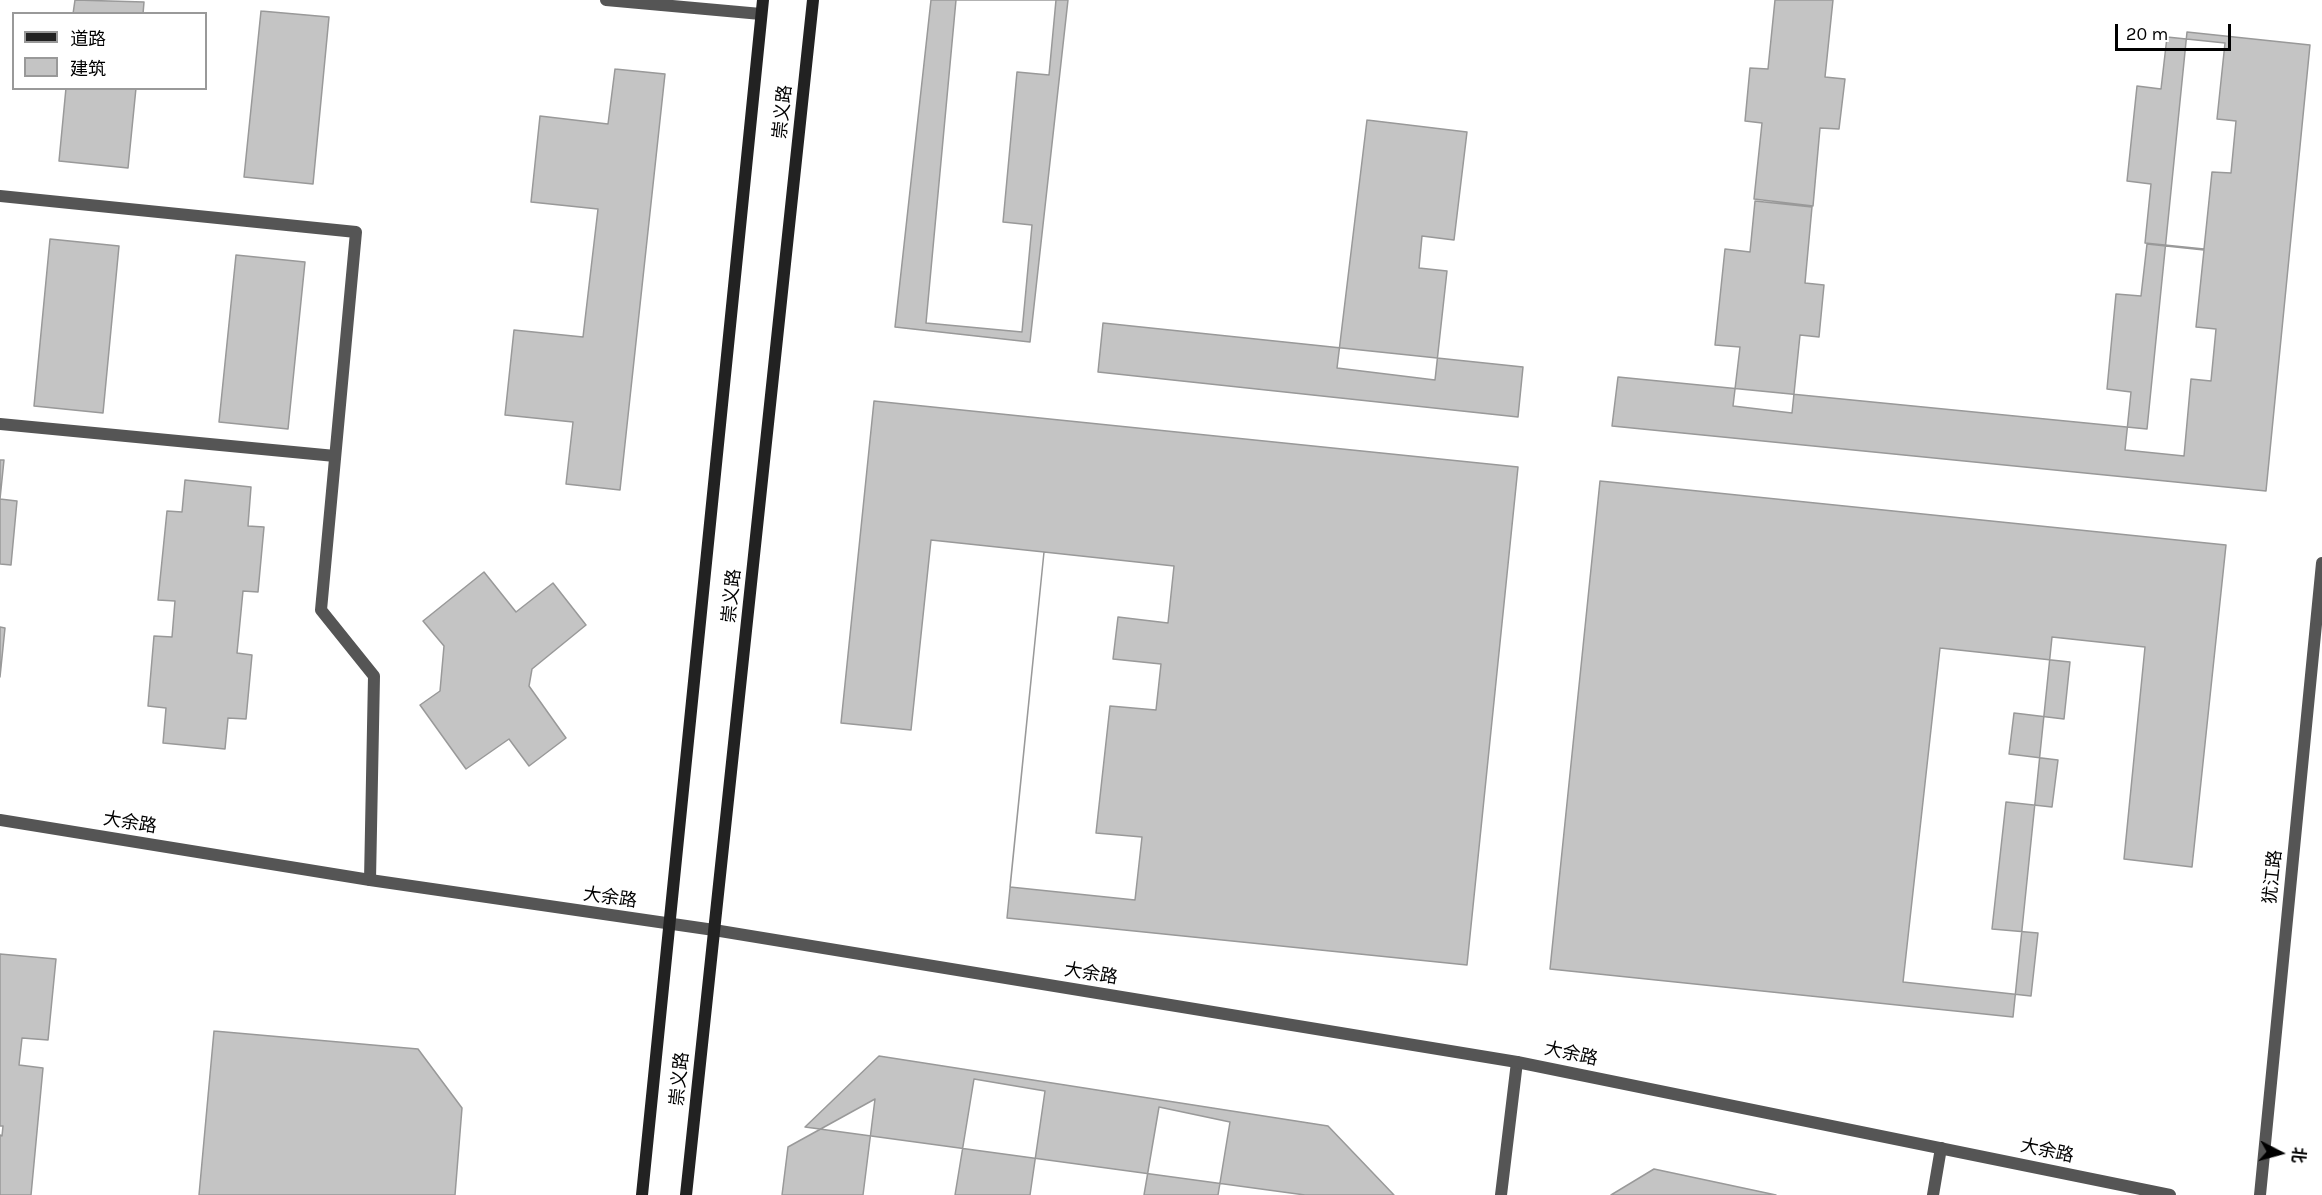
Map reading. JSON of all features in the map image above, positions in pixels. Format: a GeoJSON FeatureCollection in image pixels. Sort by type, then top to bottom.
{"type":"FeatureCollection","features":[{"type":"Feature","properties":{"kind":"main road","name":"崇义路"},"geometry":{"type":"LineString","coordinates":[[642,1195],[763,0]]}},
{"type":"Feature","properties":{"kind":"main road","name":"崇义路"},"geometry":{"type":"LineString","coordinates":[[686,1195],[813,0]]}},
{"type":"Feature","properties":{"kind":"street"},"geometry":{"type":"LineString","coordinates":[[606,0],[761,14]]}},
{"type":"Feature","properties":{"kind":"street"},"geometry":{"type":"LineString","coordinates":[[0,196],[356,232],[321,610],[374,676],[370,880]]}},
{"type":"Feature","properties":{"kind":"street"},"geometry":{"type":"LineString","coordinates":[[0,424],[335,456]]}},
{"type":"Feature","properties":{"kind":"street","name":"犹江路"},"geometry":{"type":"LineString","coordinates":[[2260,1195],[2322,562]]}},
{"type":"Feature","properties":{"kind":"street","name":"大余路"},"geometry":{"type":"LineString","coordinates":[[0,820],[370,880],[714,930],[1517,1062],[2170,1195]]}},
{"type":"Feature","properties":{"kind":"street"},"geometry":{"type":"LineString","coordinates":[[1501,1195],[1517,1062]]}},
{"type":"Feature","properties":{"kind":"street"},"geometry":{"type":"LineString","coordinates":[[1933,1195],[1941,1148]]}},
{"type":"Feature","properties":{"kind":"building"},"geometry":{"type":"Polygon","coordinates":[[[75,0],[144,2],[143,12],[73,12],[75,0]]]}},
{"type":"Feature","properties":{"kind":"building"},"geometry":{"type":"Polygon","coordinates":[[[931,0],[1068,0],[1030,342],[895,327],[931,0]]]}},
{"type":"Feature","properties":{"kind":"building"},"geometry":{"type":"Polygon","coordinates":[[[956,0],[1056,0],[1049,75],[1017,72],[1003,222],[1032,225],[1022,332],[926,323],[956,0]]]}},
{"type":"Feature","properties":{"kind":"building"},"geometry":{"type":"Polygon","coordinates":[[[1775,0],[1833,0],[1825,77],[1845,79],[1839,129],[1820,128],[1813,206],[1754,199],[1762,123],[1745,121],[1750,68],[1768,69],[1775,0]]]}},
{"type":"Feature","properties":{"kind":"building"},"geometry":{"type":"Polygon","coordinates":[[[261,11],[329,17],[313,184],[244,177],[261,11]]]}},
{"type":"Feature","properties":{"kind":"building"},"geometry":{"type":"Polygon","coordinates":[[[2187,32],[2310,45],[2266,491],[1612,426],[1618,377],[2147,429],[2187,32]]]}},
{"type":"Feature","properties":{"kind":"building"},"geometry":{"type":"Polygon","coordinates":[[[2167,37],[2225,43],[2217,119],[2236,121],[2231,173],[2212,172],[2204,249],[2145,243],[2151,184],[2127,181],[2137,86],[2161,89],[2167,37]]]}},
{"type":"Feature","properties":{"kind":"building"},"geometry":{"type":"Polygon","coordinates":[[[615,69],[665,74],[620,490],[566,484],[573,422],[505,415],[514,330],[583,337],[598,209],[531,202],[540,116],[608,124],[615,69]]]}},
{"type":"Feature","properties":{"kind":"building"},"geometry":{"type":"Polygon","coordinates":[[[66,90],[136,90],[128,168],[59,161],[66,90]]]}},
{"type":"Feature","properties":{"kind":"building"},"geometry":{"type":"Polygon","coordinates":[[[1367,120],[1467,132],[1454,240],[1422,236],[1419,268],[1447,271],[1435,380],[1337,368],[1367,120]]]}},
{"type":"Feature","properties":{"kind":"building"},"geometry":{"type":"Polygon","coordinates":[[[1755,201],[1812,207],[1805,283],[1824,285],[1819,337],[1800,335],[1792,413],[1733,406],[1740,347],[1715,345],[1725,249],[1750,252],[1755,201]]]}},
{"type":"Feature","properties":{"kind":"building"},"geometry":{"type":"Polygon","coordinates":[[[50,239],[119,246],[103,413],[34,406],[50,239]]]}},
{"type":"Feature","properties":{"kind":"building"},"geometry":{"type":"Polygon","coordinates":[[[2147,244],[2204,250],[2196,327],[2216,329],[2211,381],[2191,379],[2184,456],[2125,450],[2131,392],[2107,389],[2116,294],[2141,296],[2147,244]]]}},
{"type":"Feature","properties":{"kind":"building"},"geometry":{"type":"Polygon","coordinates":[[[236,255],[305,262],[288,429],[219,422],[236,255]]]}},
{"type":"Feature","properties":{"kind":"building"},"geometry":{"type":"Polygon","coordinates":[[[1103,323],[1523,367],[1518,417],[1098,372],[1103,323]]]}},
{"type":"Feature","properties":{"kind":"building"},"geometry":{"type":"Polygon","coordinates":[[[874,401],[1518,467],[1467,965],[1007,918],[1044,552],[931,540],[911,730],[841,723],[874,401]]]}},
{"type":"Feature","properties":{"kind":"building"},"geometry":{"type":"Polygon","coordinates":[[[0,460],[4,460],[0,499],[0,460]]]}},
{"type":"Feature","properties":{"kind":"building"},"geometry":{"type":"Polygon","coordinates":[[[185,480],[251,487],[248,526],[264,527],[258,592],[243,591],[237,653],[252,655],[246,719],[228,718],[225,749],[163,743],[166,708],[148,706],[154,636],[172,637],[175,601],[158,600],[167,511],[182,512],[185,480]]]}},
{"type":"Feature","properties":{"kind":"building"},"geometry":{"type":"Polygon","coordinates":[[[1600,481],[2226,545],[2192,867],[2124,859],[2145,647],[2052,637],[2013,1017],[1550,969],[1600,481]]]}},
{"type":"Feature","properties":{"kind":"building"},"geometry":{"type":"Polygon","coordinates":[[[0,499],[17,501],[11,565],[0,564],[0,499]]]}},
{"type":"Feature","properties":{"kind":"building"},"geometry":{"type":"Polygon","coordinates":[[[1044,552],[1174,566],[1168,623],[1118,617],[1113,659],[1161,664],[1156,710],[1110,706],[1096,833],[1142,837],[1135,900],[1010,887],[1044,552]]]}},
{"type":"Feature","properties":{"kind":"building"},"geometry":{"type":"Polygon","coordinates":[[[484,572],[516,612],[553,583],[586,625],[532,669],[529,686],[566,738],[529,766],[509,739],[466,769],[420,705],[440,691],[444,646],[423,621],[484,572]]]}},
{"type":"Feature","properties":{"kind":"building"},"geometry":{"type":"Polygon","coordinates":[[[0,627],[5,628],[0,677],[0,627]]]}},
{"type":"Feature","properties":{"kind":"building"},"geometry":{"type":"Polygon","coordinates":[[[1940,648],[2070,662],[2064,719],[2014,713],[2009,754],[2058,760],[2052,807],[2006,802],[1992,929],[2038,933],[2031,996],[1903,982],[1940,648]]]}},
{"type":"Feature","properties":{"kind":"building"},"geometry":{"type":"Polygon","coordinates":[[[0,954],[56,959],[48,1040],[22,1038],[19,1065],[43,1068],[31,1195],[0,1195],[0,1135],[2,1136],[3,1126],[0,1126],[0,954]]]}},
{"type":"Feature","properties":{"kind":"building"},"geometry":{"type":"Polygon","coordinates":[[[214,1031],[418,1049],[462,1108],[455,1195],[199,1195],[214,1031]]]}},
{"type":"Feature","properties":{"kind":"building"},"geometry":{"type":"Polygon","coordinates":[[[879,1056],[1328,1126],[1394,1195],[1305,1195],[805,1127],[879,1056]]]}},
{"type":"Feature","properties":{"kind":"building"},"geometry":{"type":"Polygon","coordinates":[[[974,1079],[1045,1091],[1030,1195],[955,1195],[974,1079]]]}},
{"type":"Feature","properties":{"kind":"building"},"geometry":{"type":"Polygon","coordinates":[[[875,1099],[863,1195],[782,1195],[788,1147],[875,1099]]]}},
{"type":"Feature","properties":{"kind":"building"},"geometry":{"type":"Polygon","coordinates":[[[1159,1107],[1230,1122],[1218,1195],[1144,1195],[1159,1107]]]}},
{"type":"Feature","properties":{"kind":"building"},"geometry":{"type":"Polygon","coordinates":[[[1654,1169],[1776,1195],[1611,1195],[1654,1169]]]}}]}
